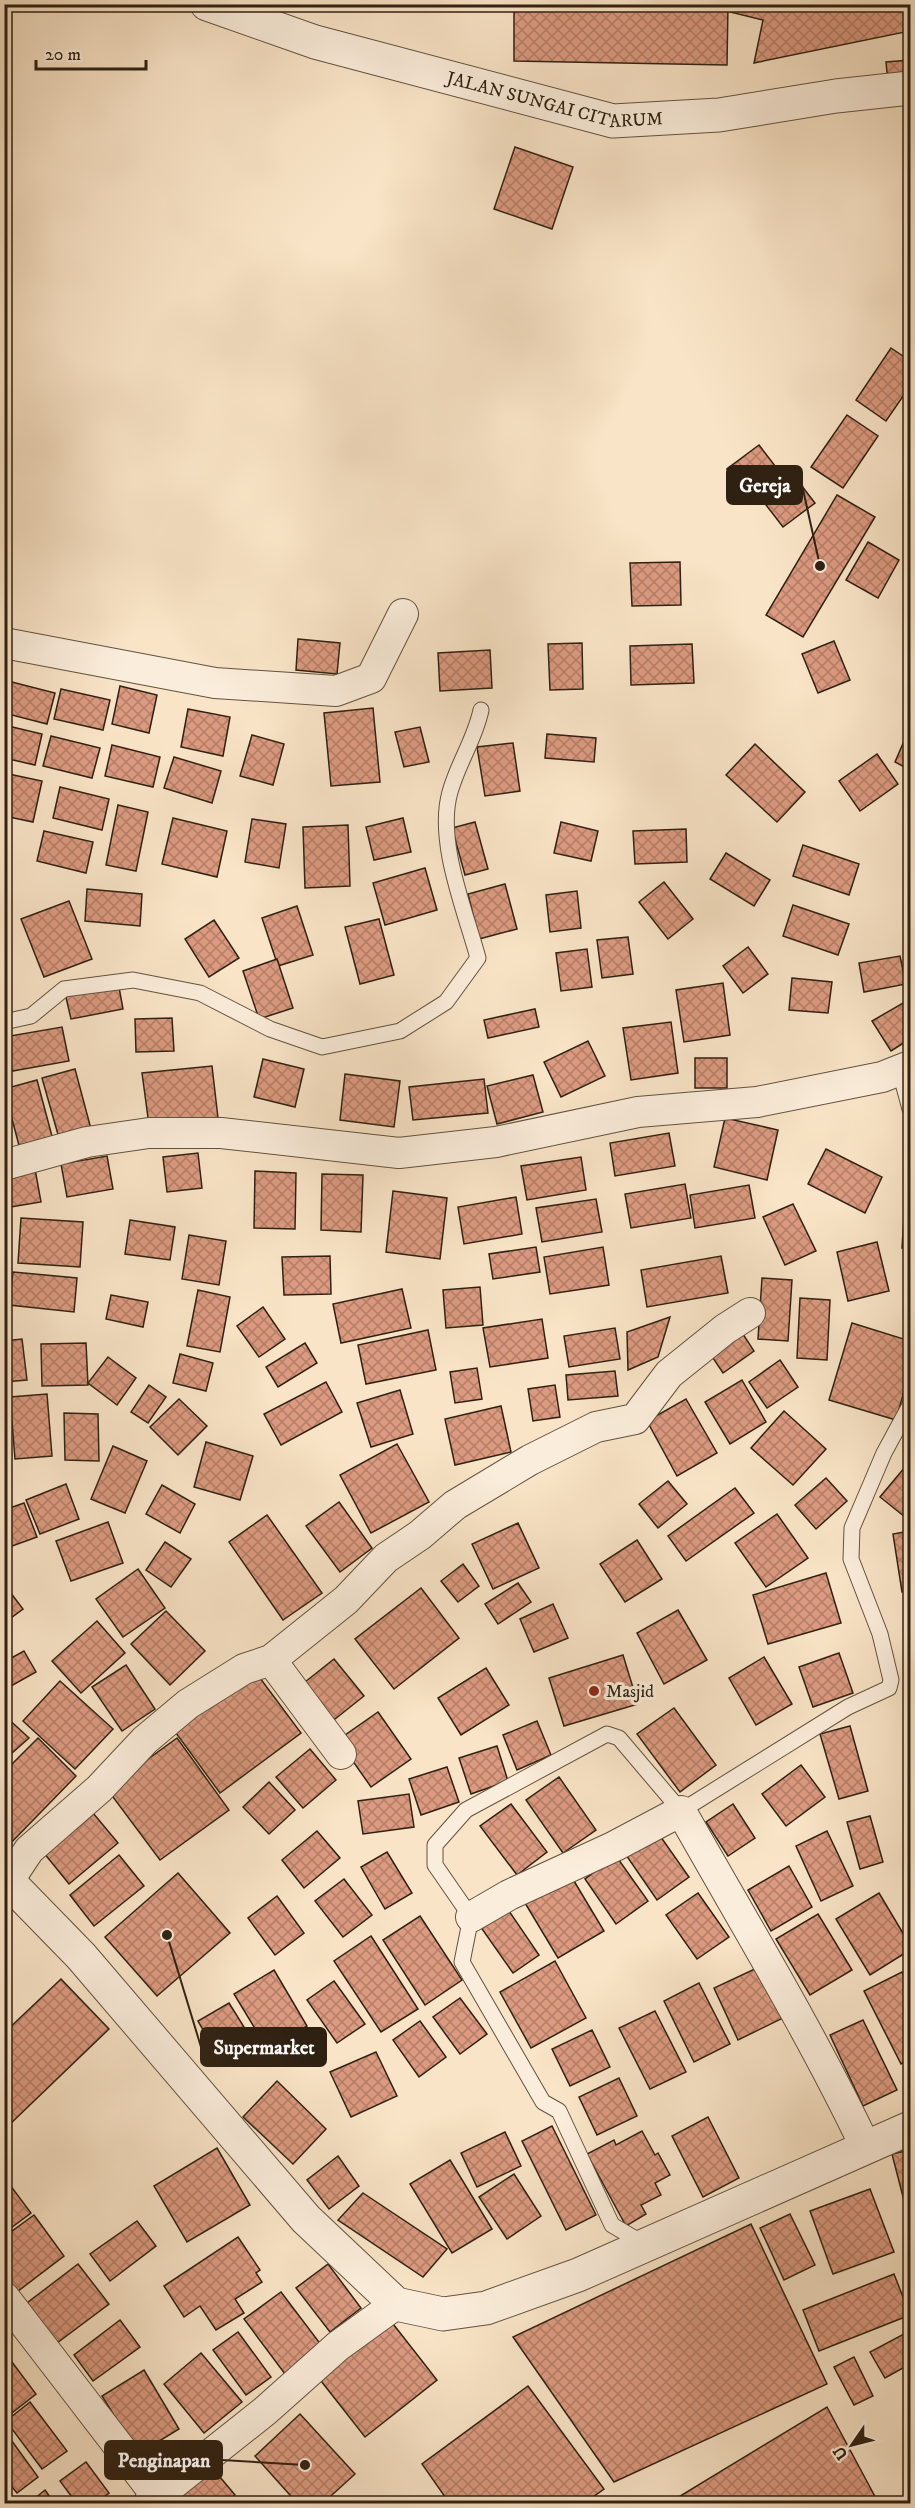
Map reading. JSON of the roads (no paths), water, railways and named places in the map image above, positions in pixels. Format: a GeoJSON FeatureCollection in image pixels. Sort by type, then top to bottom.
{"type":"FeatureCollection","features":[{"type":"Feature","properties":{"kind":"street","name":"JALAN SUNGAI CITARUM"},"geometry":{"type":"LineString","coordinates":[[207,4],[315,42],[613,121],[719,114],[836,96],[910,88]]}},
{"type":"Feature","properties":{"kind":"street"},"geometry":{"type":"LineString","coordinates":[[4,643],[215,683],[336,691],[371,678],[403,614]]}},
{"type":"Feature","properties":{"kind":"street"},"geometry":{"type":"LineString","coordinates":[[4,1165],[87,1142],[149,1133],[221,1133],[399,1153],[496,1142],[638,1112],[757,1102],[905,1069]]}},
{"type":"Feature","properties":{"kind":"street"},"geometry":{"type":"LineString","coordinates":[[750,1312],[669,1374],[635,1419],[586,1432],[530,1460],[454,1505],[420,1535],[386,1558],[346,1600],[271,1660],[244,1669],[198,1698],[154,1733],[99,1789],[29,1850],[6,1884],[81,1956],[306,2219],[396,2304],[443,2314],[486,2308],[578,2275],[910,2128]]}},
{"type":"Feature","properties":{"kind":"street"},"geometry":{"type":"LineString","coordinates":[[271,1660],[341,1754]]}},
{"type":"Feature","properties":{"kind":"street"},"geometry":{"type":"LineString","coordinates":[[471,1917],[508,1896],[615,1846],[681,1811],[834,2081],[866,2148]]}},
{"type":"Feature","properties":{"kind":"street"},"geometry":{"type":"LineString","coordinates":[[4,2297],[156,2501],[338,2346],[396,2304]]}},
{"type":"Feature","properties":{"kind":"lane"},"geometry":{"type":"LineString","coordinates":[[4,1022],[31,1016],[64,989],[133,980],[200,993],[270,1029],[322,1047],[400,1030],[446,1002],[478,958],[454,869],[445,820],[449,793],[476,732],[481,710]]}},
{"type":"Feature","properties":{"kind":"lane"},"geometry":{"type":"LineString","coordinates":[[905,1069],[910,1109]]}},
{"type":"Feature","properties":{"kind":"lane"},"geometry":{"type":"LineString","coordinates":[[646,2245],[612,2225],[559,2111],[543,2102],[462,1962],[471,1917],[435,1865],[435,1845],[466,1810],[544,1771],[594,1739],[607,1734],[619,1738],[681,1811],[848,1707],[889,1688],[891,1680],[880,1634],[850,1559],[852,1528],[884,1453],[910,1405]]}},
{"type":"Feature","properties":{"kind":"place","name":"Gereja"},"geometry":{"type":"Point","coordinates":[820,566]}},
{"type":"Feature","properties":{"kind":"place","name":"Masjid"},"geometry":{"type":"Point","coordinates":[594,1691]}},
{"type":"Feature","properties":{"kind":"place","name":"Supermarket"},"geometry":{"type":"Point","coordinates":[167,1935]}},
{"type":"Feature","properties":{"kind":"place","name":"Penginapan"},"geometry":{"type":"Point","coordinates":[305,2465]}}]}
